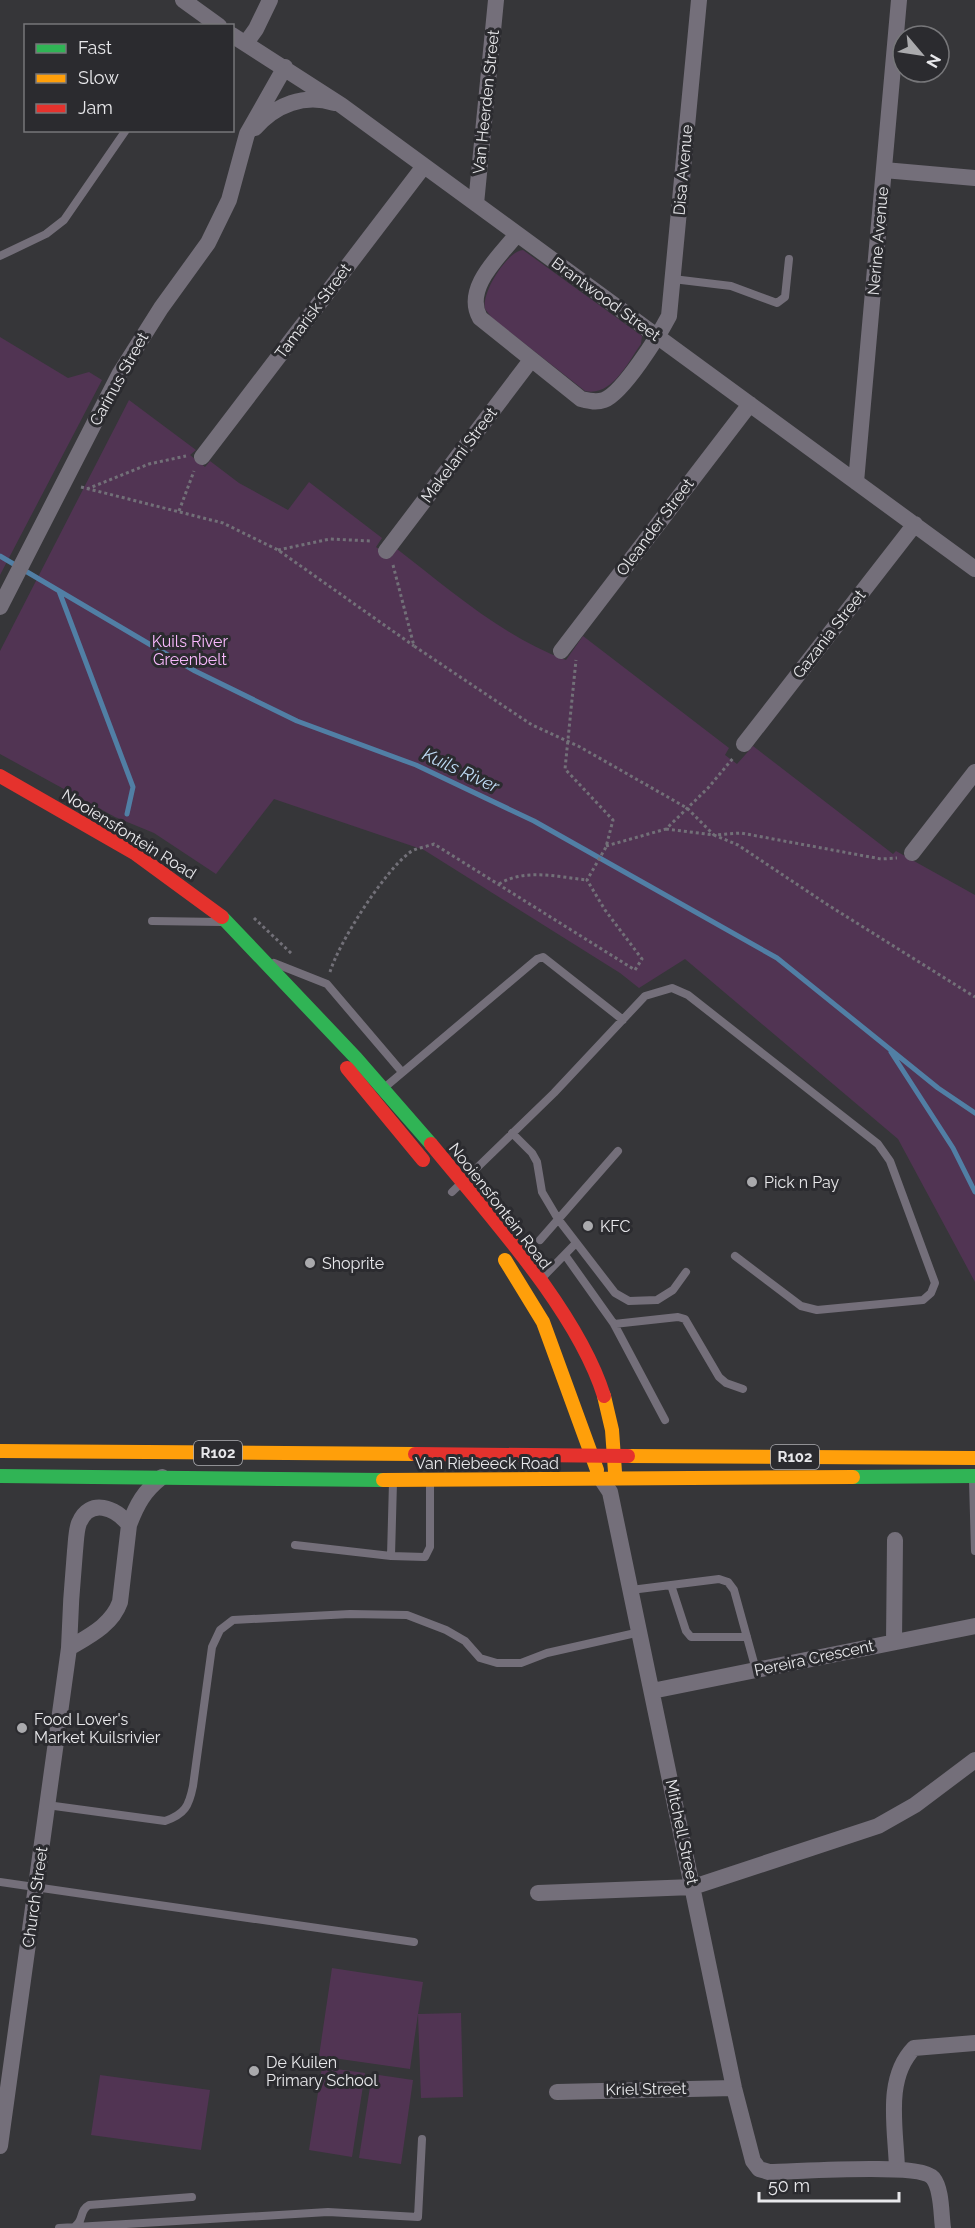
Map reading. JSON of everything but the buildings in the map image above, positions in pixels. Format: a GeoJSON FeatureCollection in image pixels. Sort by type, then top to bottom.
{"type":"FeatureCollection","features":[{"type":"Feature","properties":{"kind":"main road","name":"Nooiensfontein Road"},"geometry":{"type":"LineString","coordinates":[[0,776],[146,860],[228,922],[384,1088],[450,1187]]}},
{"type":"Feature","properties":{"kind":"main road","name":"Nooiensfontein Road"},"geometry":{"type":"LineString","coordinates":[[307,1008],[336,1054],[450,1187],[539,1282],[580,1342],[608,1407],[616,1455],[609,1484]]}},
{"type":"Feature","properties":{"kind":"main road","name":"Nooiensfontein Road"},"geometry":{"type":"LineString","coordinates":[[471,1215],[485,1232]]}},
{"type":"Feature","properties":{"kind":"main road","name":"Nooiensfontein Road"},"geometry":{"type":"LineString","coordinates":[[499,1250],[543,1322],[590,1455],[609,1484]]}},
{"type":"Feature","properties":{"kind":"main road","name":"Van Riebeeck Road"},"geometry":{"type":"LineString","coordinates":[[0,1451],[975,1458]]}},
{"type":"Feature","properties":{"kind":"main road","name":"Van Riebeeck Road"},"geometry":{"type":"LineString","coordinates":[[0,1476],[609,1484],[974,1476]]}},
{"type":"Feature","properties":{"kind":"street"},"geometry":{"type":"LineString","coordinates":[[183,0],[208,22]]}},
{"type":"Feature","properties":{"kind":"street"},"geometry":{"type":"LineString","coordinates":[[239,39],[256,29],[270,0]]}},
{"type":"Feature","properties":{"kind":"street","name":"Van Heerden Street"},"geometry":{"type":"LineString","coordinates":[[476,204],[496,0]]}},
{"type":"Feature","properties":{"kind":"street","name":"Disa Avenue"},"geometry":{"type":"LineString","coordinates":[[658,337],[669,316],[699,0]]}},
{"type":"Feature","properties":{"kind":"street","name":"Nerine Avenue"},"geometry":{"type":"LineString","coordinates":[[856,482],[899,0]]}},
{"type":"Feature","properties":{"kind":"street","name":"Brantwood Street"},"geometry":{"type":"LineString","coordinates":[[239,39],[341,105],[975,568]]}},
{"type":"Feature","properties":{"kind":"street","name":"Carinus Street"},"geometry":{"type":"LineString","coordinates":[[0,607],[140,339],[208,243],[229,200],[247,134],[285,68]]}},
{"type":"Feature","properties":{"kind":"street","name":"Carinus Street"},"geometry":{"type":"LineString","coordinates":[[242,155],[257,126],[282,107],[305,100],[329,101],[341,105]]}},
{"type":"Feature","properties":{"kind":"street","name":"Tamarisk Street"},"geometry":{"type":"LineString","coordinates":[[202,457],[424,166]]}},
{"type":"Feature","properties":{"kind":"street"},"geometry":{"type":"LineString","coordinates":[[884,170],[975,178]]}},
{"type":"Feature","properties":{"kind":"street"},"geometry":{"type":"LineString","coordinates":[[517,234],[480,282],[476,290],[475,307],[484,322],[581,399],[596,401],[611,396],[658,337]]}},
{"type":"Feature","properties":{"kind":"street","name":"Makelani Street"},"geometry":{"type":"LineString","coordinates":[[386,551],[531,360]]}},
{"type":"Feature","properties":{"kind":"street","name":"Oleander Street"},"geometry":{"type":"LineString","coordinates":[[565,645],[750,404]]}},
{"type":"Feature","properties":{"kind":"street","name":"Gazania Street"},"geometry":{"type":"LineString","coordinates":[[744,744],[915,524]]}},
{"type":"Feature","properties":{"kind":"street"},"geometry":{"type":"LineString","coordinates":[[912,853],[975,772]]}},
{"type":"Feature","properties":{"kind":"street"},"geometry":{"type":"LineString","coordinates":[[69,1648],[116,1614],[120,1602],[129,1525],[141,1498],[162,1477]]}},
{"type":"Feature","properties":{"kind":"street","name":"Mitchell Street"},"geometry":{"type":"LineString","coordinates":[[609,1484],[735,2088],[753,2161],[759,2169],[769,2172],[897,2169]]}},
{"type":"Feature","properties":{"kind":"street","name":"Church Street"},"geometry":{"type":"LineString","coordinates":[[0,2146],[69,1648],[71,1593],[78,1525],[89,1510],[98,1507],[110,1508],[120,1514],[129,1525]]}},
{"type":"Feature","properties":{"kind":"street"},"geometry":{"type":"LineString","coordinates":[[894,1642],[895,1540]]}},
{"type":"Feature","properties":{"kind":"street","name":"Pereira Crescent"},"geometry":{"type":"LineString","coordinates":[[652,1691],[975,1626]]}},
{"type":"Feature","properties":{"kind":"street"},"geometry":{"type":"LineString","coordinates":[[538,1893],[693,1887],[878,1826],[915,1805],[975,1760]]}},
{"type":"Feature","properties":{"kind":"street"},"geometry":{"type":"LineString","coordinates":[[943,2228],[936,2183],[932,2176],[923,2171],[897,2169],[894,2090],[902,2060],[914,2048],[975,2043]]}},
{"type":"Feature","properties":{"kind":"street","name":"Kriel Street"},"geometry":{"type":"LineString","coordinates":[[557,2092],[735,2088]]}},
{"type":"Feature","properties":{"kind":"lane"},"geometry":{"type":"LineString","coordinates":[[0,256],[46,234],[64,220],[125,132]]}},
{"type":"Feature","properties":{"kind":"lane"},"geometry":{"type":"LineString","coordinates":[[673,279],[731,286],[777,303],[784,297],[789,259]]}},
{"type":"Feature","properties":{"kind":"lane"},"geometry":{"type":"LineString","coordinates":[[152,921],[228,922]]}},
{"type":"Feature","properties":{"kind":"lane"},"geometry":{"type":"LineString","coordinates":[[384,1088],[537,959],[543,957],[623,1020]]}},
{"type":"Feature","properties":{"kind":"lane"},"geometry":{"type":"LineString","coordinates":[[264,959],[327,984],[402,1072]]}},
{"type":"Feature","properties":{"kind":"lane"},"geometry":{"type":"LineString","coordinates":[[450,1187],[512,1133],[645,996],[672,988],[688,995],[878,1144],[890,1161],[935,1282],[931,1293],[923,1300],[817,1310],[801,1306],[735,1256]]}},
{"type":"Feature","properties":{"kind":"lane"},"geometry":{"type":"LineString","coordinates":[[512,1133],[532,1153],[537,1162],[542,1192],[558,1219],[615,1293],[629,1301],[649,1301],[666,1296],[686,1272]]}},
{"type":"Feature","properties":{"kind":"lane"},"geometry":{"type":"LineString","coordinates":[[540,1240],[618,1151]]}},
{"type":"Feature","properties":{"kind":"lane"},"geometry":{"type":"LineString","coordinates":[[539,1282],[575,1244]]}},
{"type":"Feature","properties":{"kind":"lane"},"geometry":{"type":"LineString","coordinates":[[565,1255],[614,1324],[665,1420]]}},
{"type":"Feature","properties":{"kind":"lane"},"geometry":{"type":"LineString","coordinates":[[614,1324],[678,1317],[686,1319],[720,1377],[726,1383],[742,1389]]}},
{"type":"Feature","properties":{"kind":"lane"},"geometry":{"type":"LineString","coordinates":[[974,1476],[975,1551]]}},
{"type":"Feature","properties":{"kind":"lane"},"geometry":{"type":"LineString","coordinates":[[392,1556],[393,1480]]}},
{"type":"Feature","properties":{"kind":"lane"},"geometry":{"type":"LineString","coordinates":[[295,1545],[392,1556],[425,1557],[429,1553],[430,1480]]}},
{"type":"Feature","properties":{"kind":"lane"},"geometry":{"type":"LineString","coordinates":[[631,1590],[719,1579],[728,1582],[734,1590],[756,1670]]}},
{"type":"Feature","properties":{"kind":"lane"},"geometry":{"type":"LineString","coordinates":[[671,1585],[686,1631],[691,1637],[747,1637]]}},
{"type":"Feature","properties":{"kind":"lane"},"geometry":{"type":"LineString","coordinates":[[47,1805],[165,1821],[181,1816],[190,1803],[194,1786],[212,1647],[220,1630],[232,1620],[350,1614],[407,1615],[446,1630],[465,1641],[480,1658],[497,1663],[521,1663],[547,1653],[640,1632]]}},
{"type":"Feature","properties":{"kind":"lane"},"geometry":{"type":"LineString","coordinates":[[0,1882],[414,1942]]}},
{"type":"Feature","properties":{"kind":"lane"},"geometry":{"type":"LineString","coordinates":[[59,2228],[328,2212],[418,2217],[422,2139]]}},
{"type":"Feature","properties":{"kind":"lane"},"geometry":{"type":"LineString","coordinates":[[73,2227],[78,2225],[82,2210],[89,2205],[192,2197]]}},
{"type":"Feature","properties":{"kind":"path"},"geometry":{"type":"LineString","coordinates":[[86,490],[149,464],[177,457],[202,457],[182,498],[179,511]]}},
{"type":"Feature","properties":{"kind":"path"},"geometry":{"type":"LineString","coordinates":[[68,477],[86,490],[223,523],[278,549],[491,700],[567,743],[621,769],[687,808],[714,835],[738,845],[828,905],[975,997]]}},
{"type":"Feature","properties":{"kind":"path"},"geometry":{"type":"LineString","coordinates":[[278,549],[330,539],[374,542],[386,551],[392,561],[414,646]]}},
{"type":"Feature","properties":{"kind":"path"},"geometry":{"type":"LineString","coordinates":[[565,645],[577,652],[565,769],[613,820],[606,846],[587,880]]}},
{"type":"Feature","properties":{"kind":"path"},"geometry":{"type":"LineString","coordinates":[[666,830],[708,788],[744,744]]}},
{"type":"Feature","properties":{"kind":"path"},"geometry":{"type":"LineString","coordinates":[[606,846],[666,830],[714,835],[741,833],[881,859],[912,853]]}},
{"type":"Feature","properties":{"kind":"path"},"geometry":{"type":"LineString","coordinates":[[327,984],[335,955],[387,876],[410,852],[434,844],[635,970],[642,959],[604,910],[587,880]]}},
{"type":"Feature","properties":{"kind":"path"},"geometry":{"type":"LineString","coordinates":[[498,884],[512,876],[537,875],[587,880]]}},
{"type":"Feature","properties":{"kind":"green space"},"geometry":{"type":"Polygon","coordinates":[[[523,250],[642,336],[641,344],[625,368],[611,384],[603,389],[585,391],[492,318],[485,309],[487,293],[496,274],[510,257],[523,250]]]}},
{"type":"Feature","properties":{"kind":"green space"},"geometry":{"type":"Polygon","coordinates":[[[0,337],[68,378],[89,372],[102,380],[0,575],[0,337]]]}},
{"type":"Feature","properties":{"kind":"green space","name":"Kuils River Greenbelt"},"geometry":{"type":"Polygon","coordinates":[[[129,400],[196,450],[190,455],[205,467],[210,461],[239,483],[288,510],[309,482],[382,538],[376,547],[391,557],[397,549],[477,611],[543,650],[566,660],[583,636],[729,748],[725,755],[737,764],[753,746],[893,854],[896,851],[975,895],[975,1282],[898,1139],[685,959],[639,988],[620,973],[424,850],[274,799],[216,874],[154,833],[115,817],[0,754],[0,651],[129,400]]]}},
{"type":"Feature","properties":{"kind":"green space"},"geometry":{"type":"Polygon","coordinates":[[[332,1968],[423,1982],[410,2069],[319,2056],[332,1968]]]}},
{"type":"Feature","properties":{"kind":"green space"},"geometry":{"type":"Polygon","coordinates":[[[461,2013],[463,2097],[421,2098],[418,2014],[461,2013]]]}},
{"type":"Feature","properties":{"kind":"green space"},"geometry":{"type":"Polygon","coordinates":[[[322,2067],[365,2073],[352,2157],[309,2150],[322,2067]]]}},
{"type":"Feature","properties":{"kind":"green space"},"geometry":{"type":"Polygon","coordinates":[[[372,2074],[413,2080],[401,2164],[359,2158],[372,2074]]]}},
{"type":"Feature","properties":{"kind":"green space"},"geometry":{"type":"Polygon","coordinates":[[[100,2075],[210,2090],[201,2150],[91,2135],[100,2075]]]}},
{"type":"Feature","properties":{"kind":"waterway","name":"Kuils River"},"geometry":{"type":"LineString","coordinates":[[0,556],[195,671],[297,721],[416,765],[534,821],[777,958],[938,1088],[975,1113]]}},
{"type":"Feature","properties":{"kind":"waterway"},"geometry":{"type":"LineString","coordinates":[[59,591],[133,787],[127,814]]}},
{"type":"Feature","properties":{"kind":"waterway"},"geometry":{"type":"LineString","coordinates":[[891,1052],[953,1148],[975,1192]]}},
{"type":"Feature","properties":{"kind":"traffic: fast"},"geometry":{"type":"LineString","coordinates":[[222,917],[356,1058],[431,1144]]}},
{"type":"Feature","properties":{"kind":"traffic: fast"},"geometry":{"type":"LineString","coordinates":[[0,1476],[383,1480]]}},
{"type":"Feature","properties":{"kind":"traffic: fast"},"geometry":{"type":"LineString","coordinates":[[853,1477],[975,1476]]}},
{"type":"Feature","properties":{"kind":"traffic: slow"},"geometry":{"type":"LineString","coordinates":[[505,1260],[543,1322],[597,1470]]}},
{"type":"Feature","properties":{"kind":"traffic: slow"},"geometry":{"type":"LineString","coordinates":[[604,1396],[612,1430],[615,1472]]}},
{"type":"Feature","properties":{"kind":"traffic: slow"},"geometry":{"type":"LineString","coordinates":[[0,1451],[415,1454]]}},
{"type":"Feature","properties":{"kind":"traffic: slow"},"geometry":{"type":"LineString","coordinates":[[628,1456],[975,1458]]}},
{"type":"Feature","properties":{"kind":"traffic: slow"},"geometry":{"type":"LineString","coordinates":[[383,1480],[853,1477]]}},
{"type":"Feature","properties":{"kind":"traffic: jam"},"geometry":{"type":"LineString","coordinates":[[0,776],[136,854],[222,917]]}},
{"type":"Feature","properties":{"kind":"traffic: jam"},"geometry":{"type":"LineString","coordinates":[[347,1068],[423,1160]]}},
{"type":"Feature","properties":{"kind":"traffic: jam"},"geometry":{"type":"LineString","coordinates":[[431,1144],[504,1232],[552,1297],[574,1330],[591,1363],[604,1396]]}},
{"type":"Feature","properties":{"kind":"traffic: jam"},"geometry":{"type":"LineString","coordinates":[[415,1454],[628,1456]]}},
{"type":"Feature","properties":{"kind":"place","name":"Pick n Pay"},"geometry":{"type":"Point","coordinates":[752,1182]}},
{"type":"Feature","properties":{"kind":"place","name":"KFC"},"geometry":{"type":"Point","coordinates":[588,1226]}},
{"type":"Feature","properties":{"kind":"place","name":"Shoprite"},"geometry":{"type":"Point","coordinates":[310,1263]}},
{"type":"Feature","properties":{"kind":"place","name":"Food Lover's Market Kuilsrivier"},"geometry":{"type":"Point","coordinates":[22,1728]}},
{"type":"Feature","properties":{"kind":"place","name":"De Kuilen Primary School"},"geometry":{"type":"Point","coordinates":[254,2071]}}]}
